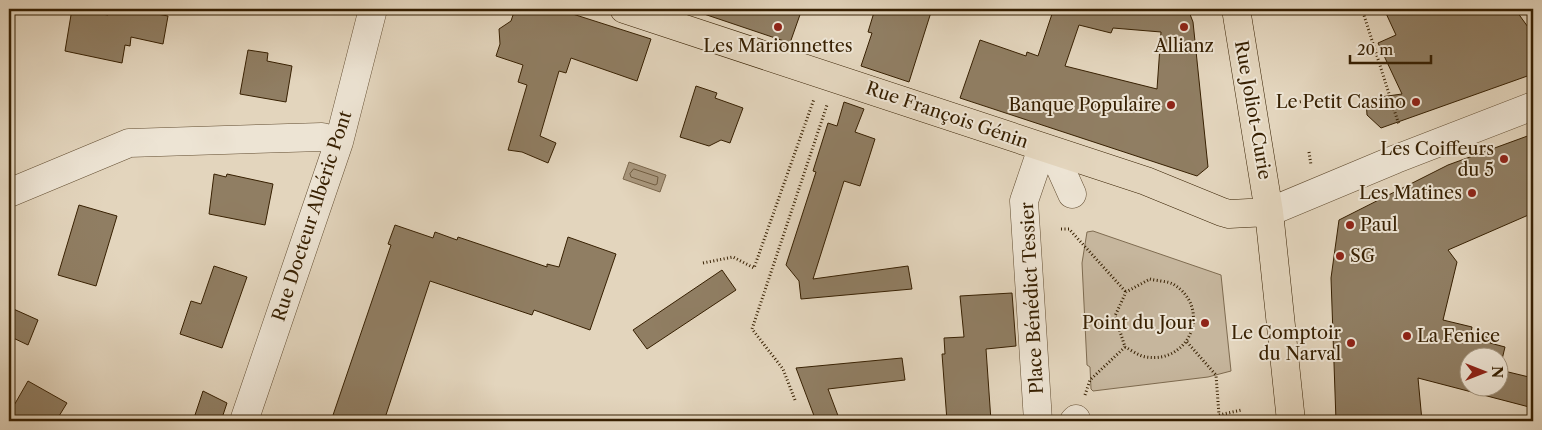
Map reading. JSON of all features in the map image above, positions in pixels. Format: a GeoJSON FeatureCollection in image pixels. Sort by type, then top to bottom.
{"type":"FeatureCollection","features":[{"type":"Feature","properties":{"kind":"main road","name":"Rue François Génin"},"geometry":{"type":"LineString","coordinates":[[627,9],[1146,181],[1222,212],[1229,214],[1269,212]]}},
{"type":"Feature","properties":{"kind":"main road","name":"Rue Joliot-Curie"},"geometry":{"type":"LineString","coordinates":[[1236,9],[1269,212],[1291,421]]}},
{"type":"Feature","properties":{"kind":"street","name":"Rue Docteur Albéric Pont"},"geometry":{"type":"LineString","coordinates":[[244,421],[339,142],[373,9]]}},
{"type":"Feature","properties":{"kind":"street"},"geometry":{"type":"LineString","coordinates":[[1269,212],[1396,159],[1533,106]]}},
{"type":"Feature","properties":{"kind":"street"},"geometry":{"type":"LineString","coordinates":[[9,193],[129,144],[322,137],[339,142]]}},
{"type":"Feature","properties":{"kind":"street"},"geometry":{"type":"LineString","coordinates":[[1052,151],[1072,194]]}},
{"type":"Feature","properties":{"kind":"street","name":"Place Bénédict Tessier"},"geometry":{"type":"LineString","coordinates":[[1038,421],[1024,201],[1052,151]]}},
{"type":"Feature","properties":{"kind":"path"},"geometry":{"type":"LineString","coordinates":[[1362,9],[1399,125]]}},
{"type":"Feature","properties":{"kind":"path"},"geometry":{"type":"LineString","coordinates":[[703,263],[733,257],[754,268],[816,95]]}},
{"type":"Feature","properties":{"kind":"path"},"geometry":{"type":"LineString","coordinates":[[1286,104],[1331,97]]}},
{"type":"Feature","properties":{"kind":"path"},"geometry":{"type":"LineString","coordinates":[[795,400],[783,369],[752,329],[829,99]]}},
{"type":"Feature","properties":{"kind":"path"},"geometry":{"type":"LineString","coordinates":[[1061,229],[1068,229],[1126,292]]}},
{"type":"Feature","properties":{"kind":"path"},"geometry":{"type":"LineString","coordinates":[[1150,279],[1173,284],[1188,298],[1195,318],[1188,342],[1167,357],[1144,357],[1125,347],[1115,316],[1126,292],[1150,279]]}},
{"type":"Feature","properties":{"kind":"path"},"geometry":{"type":"LineString","coordinates":[[1188,342],[1216,375],[1219,415],[1242,410]]}},
{"type":"Feature","properties":{"kind":"path"},"geometry":{"type":"LineString","coordinates":[[1075,420],[1090,380],[1125,347]]}},
{"type":"Feature","properties":{"kind":"shaded area"},"geometry":{"type":"Polygon","coordinates":[[[1093,231],[1221,275],[1231,371],[1208,377],[1093,391],[1091,389],[1090,367],[1087,365],[1082,263],[1087,232],[1093,231]]]}},
{"type":"Feature","properties":{"kind":"water"},"geometry":{"type":"Polygon","coordinates":[[[629,162],[666,175],[660,192],[623,179],[629,162]]]}},
{"type":"Feature","properties":{"kind":"building"},"geometry":{"type":"Polygon","coordinates":[[[72,9],[108,15],[109,9],[130,9],[168,16],[163,44],[131,37],[130,46],[125,45],[122,63],[65,51],[72,9]]]}},
{"type":"Feature","properties":{"kind":"building"},"geometry":{"type":"Polygon","coordinates":[[[515,9],[557,9],[651,39],[637,81],[571,58],[566,73],[559,71],[540,136],[556,143],[548,163],[522,152],[508,150],[527,85],[518,82],[523,65],[496,56],[500,44],[499,29],[511,21],[515,9]]]}},
{"type":"Feature","properties":{"kind":"building"},"geometry":{"type":"Polygon","coordinates":[[[702,9],[802,9],[790,43],[701,13],[702,9]]]}},
{"type":"Feature","properties":{"kind":"building"},"geometry":{"type":"Polygon","coordinates":[[[875,9],[932,9],[909,82],[861,66],[872,33],[868,32],[875,9]]]}},
{"type":"Feature","properties":{"kind":"building"},"geometry":{"type":"Polygon","coordinates":[[[1050,9],[1188,9],[1193,22],[1208,167],[1197,176],[960,98],[980,40],[1026,56],[1027,52],[1038,56],[1052,14],[1050,9]],[[1079,25],[1065,66],[1157,89],[1161,32],[1113,28],[1111,33],[1079,25]]]}},
{"type":"Feature","properties":{"kind":"building"},"geometry":{"type":"Polygon","coordinates":[[[1384,9],[1515,9],[1533,34],[1533,74],[1381,128],[1367,115],[1366,99],[1402,94],[1378,43],[1396,35],[1384,9]]]}},
{"type":"Feature","properties":{"kind":"building"},"geometry":{"type":"Polygon","coordinates":[[[248,50],[268,53],[267,61],[292,66],[286,102],[240,94],[248,50]]]}},
{"type":"Feature","properties":{"kind":"building"},"geometry":{"type":"Polygon","coordinates":[[[696,86],[717,93],[715,98],[743,108],[730,143],[721,140],[709,146],[680,137],[696,86]]]}},
{"type":"Feature","properties":{"kind":"building"},"geometry":{"type":"Polygon","coordinates":[[[844,102],[864,109],[855,132],[875,139],[860,186],[844,181],[813,279],[908,266],[912,289],[801,299],[799,281],[786,265],[816,172],[813,171],[828,123],[837,126],[844,102]]]}},
{"type":"Feature","properties":{"kind":"building"},"geometry":{"type":"Polygon","coordinates":[[[1533,134],[1533,213],[1448,250],[1457,262],[1443,320],[1472,327],[1471,333],[1491,338],[1490,343],[1505,348],[1460,348],[1460,389],[1418,378],[1422,421],[1336,421],[1331,278],[1339,220],[1448,165],[1533,134]]]}},
{"type":"Feature","properties":{"kind":"building"},"geometry":{"type":"Polygon","coordinates":[[[214,174],[226,177],[227,174],[273,184],[265,225],[209,214],[214,174]]]}},
{"type":"Feature","properties":{"kind":"building"},"geometry":{"type":"Polygon","coordinates":[[[79,205],[117,216],[96,286],[58,275],[79,205]]]}},
{"type":"Feature","properties":{"kind":"building"},"geometry":{"type":"Polygon","coordinates":[[[395,225],[433,238],[435,232],[457,240],[458,237],[547,267],[547,264],[559,267],[568,237],[616,254],[590,330],[534,310],[532,315],[430,281],[384,421],[331,421],[391,245],[388,244],[395,225]]]}},
{"type":"Feature","properties":{"kind":"building"},"geometry":{"type":"Polygon","coordinates":[[[214,266],[247,277],[222,348],[180,334],[191,301],[201,304],[214,266]]]}},
{"type":"Feature","properties":{"kind":"building"},"geometry":{"type":"Polygon","coordinates":[[[722,270],[736,290],[647,349],[633,330],[722,270]]]}},
{"type":"Feature","properties":{"kind":"building"},"geometry":{"type":"Polygon","coordinates":[[[1012,293],[1016,346],[986,349],[991,421],[947,421],[942,354],[945,354],[944,338],[964,337],[960,296],[1012,293]]]}},
{"type":"Feature","properties":{"kind":"building"},"geometry":{"type":"Polygon","coordinates":[[[9,307],[38,320],[28,345],[9,336],[9,307]]]}},
{"type":"Feature","properties":{"kind":"building"},"geometry":{"type":"Polygon","coordinates":[[[902,358],[905,380],[828,389],[840,421],[816,421],[796,368],[902,358]]]}},
{"type":"Feature","properties":{"kind":"building"},"geometry":{"type":"Polygon","coordinates":[[[1510,372],[1533,378],[1533,408],[1495,398],[1510,398],[1510,372]]]}},
{"type":"Feature","properties":{"kind":"building"},"geometry":{"type":"Polygon","coordinates":[[[28,381],[67,403],[56,421],[9,421],[9,414],[28,381]]]}},
{"type":"Feature","properties":{"kind":"building"},"geometry":{"type":"Polygon","coordinates":[[[203,391],[227,403],[221,421],[193,421],[203,391]]]}},
{"type":"Feature","properties":{"kind":"place","name":"Les Marionnettes"},"geometry":{"type":"Point","coordinates":[778,27]}},
{"type":"Feature","properties":{"kind":"place","name":"Allianz"},"geometry":{"type":"Point","coordinates":[1184,27]}},
{"type":"Feature","properties":{"kind":"place","name":"Le Petit Casino"},"geometry":{"type":"Point","coordinates":[1416,102]}},
{"type":"Feature","properties":{"kind":"place","name":"Banque Populaire"},"geometry":{"type":"Point","coordinates":[1171,105]}},
{"type":"Feature","properties":{"kind":"place","name":"Les Coiffeurs du 5"},"geometry":{"type":"Point","coordinates":[1504,159]}},
{"type":"Feature","properties":{"kind":"place","name":"Les Matines"},"geometry":{"type":"Point","coordinates":[1472,193]}},
{"type":"Feature","properties":{"kind":"place","name":"Paul"},"geometry":{"type":"Point","coordinates":[1350,225]}},
{"type":"Feature","properties":{"kind":"place","name":"SG"},"geometry":{"type":"Point","coordinates":[1340,256]}},
{"type":"Feature","properties":{"kind":"place","name":"Point du Jour"},"geometry":{"type":"Point","coordinates":[1205,323]}},
{"type":"Feature","properties":{"kind":"place","name":"La Fenice"},"geometry":{"type":"Point","coordinates":[1407,336]}},
{"type":"Feature","properties":{"kind":"place","name":"Le Comptoir du Narval"},"geometry":{"type":"Point","coordinates":[1351,343]}}]}
